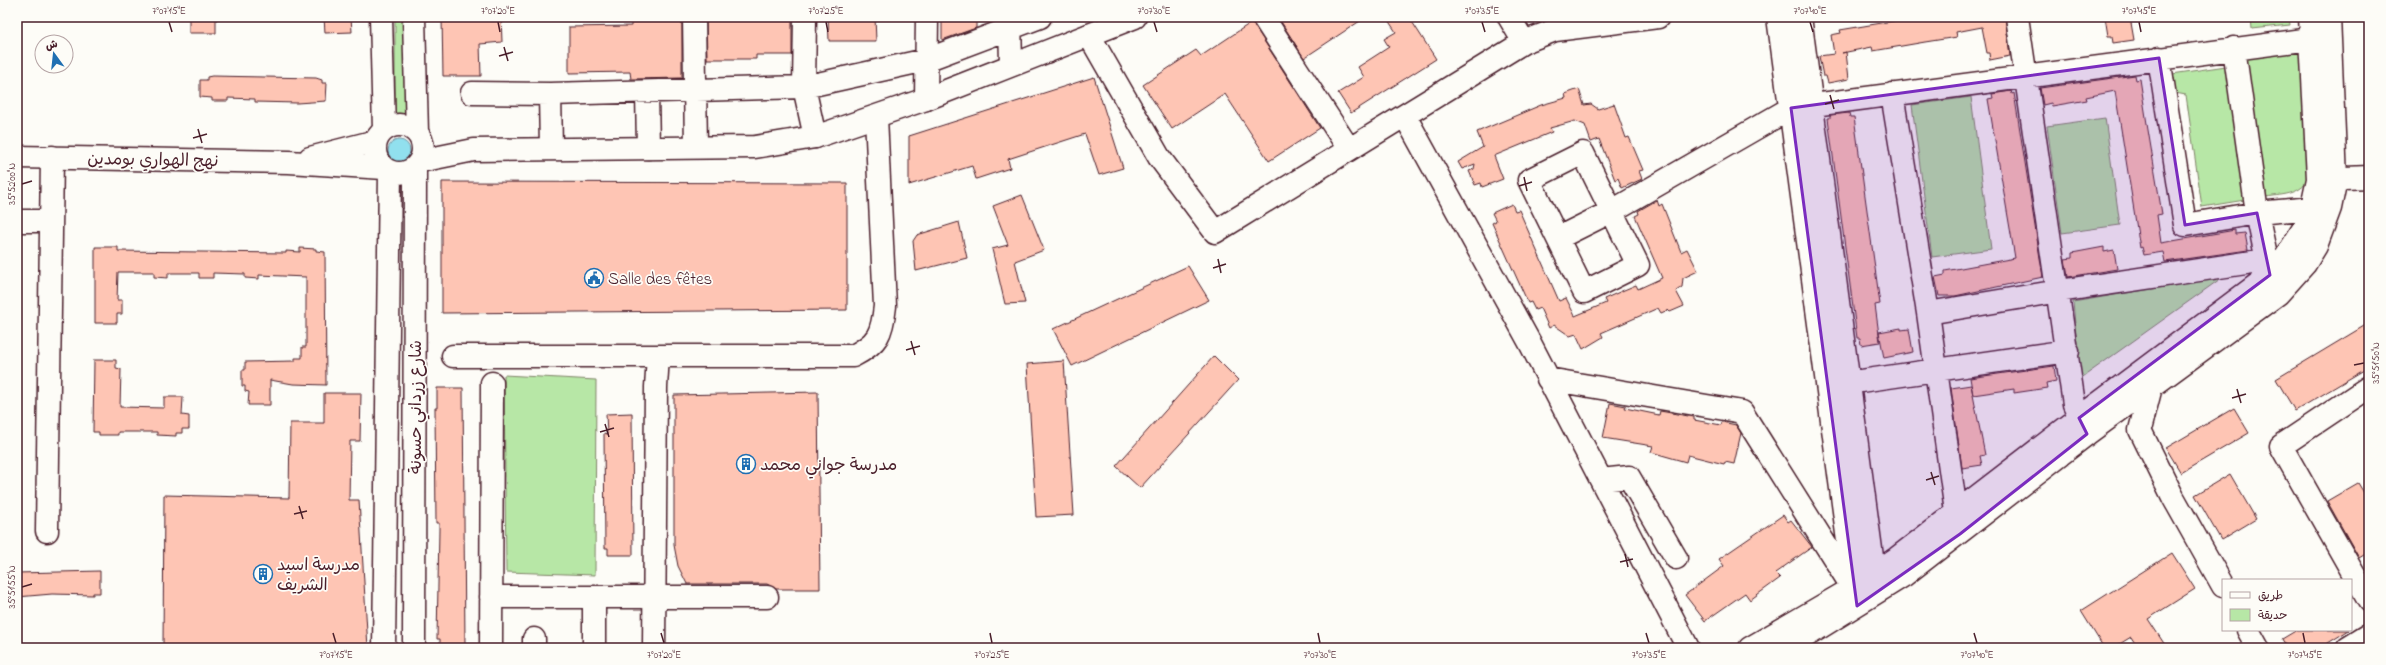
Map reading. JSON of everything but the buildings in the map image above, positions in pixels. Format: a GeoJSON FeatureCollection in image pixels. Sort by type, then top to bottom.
{"type":"FeatureCollection","features":[{"type":"Feature","properties":{"kind":"street"},"geometry":{"type":"LineString","coordinates":[[381,17],[380,135],[376,156],[387,170]]}},
{"type":"Feature","properties":{"kind":"street"},"geometry":{"type":"LineString","coordinates":[[414,17],[419,136],[423,154],[418,164]]}},
{"type":"Feature","properties":{"kind":"street"},"geometry":{"type":"LineString","coordinates":[[694,17],[696,147]]}},
{"type":"Feature","properties":{"kind":"street"},"geometry":{"type":"LineString","coordinates":[[805,17],[804,86],[815,137]]}},
{"type":"Feature","properties":{"kind":"street"},"geometry":{"type":"LineString","coordinates":[[926,99],[927,17]]}},
{"type":"Feature","properties":{"kind":"street"},"geometry":{"type":"LineString","coordinates":[[472,93],[550,94],[647,92],[804,86],[926,60],[1010,23],[1040,17]]}},
{"type":"Feature","properties":{"kind":"street"},"geometry":{"type":"LineString","coordinates":[[289,162],[387,170],[403,173],[418,164],[474,150],[755,147],[815,137],[926,99],[1135,17]]}},
{"type":"Feature","properties":{"kind":"street"},"geometry":{"type":"LineString","coordinates":[[1263,17],[1348,149]]}},
{"type":"Feature","properties":{"kind":"street"},"geometry":{"type":"LineString","coordinates":[[1509,17],[1524,42]]}},
{"type":"Feature","properties":{"kind":"street"},"geometry":{"type":"LineString","coordinates":[[1089,35],[1159,157],[1215,232],[1524,42],[1555,30],[1658,17]]}},
{"type":"Feature","properties":{"kind":"street"},"geometry":{"type":"LineString","coordinates":[[1778,17],[1802,106]]}},
{"type":"Feature","properties":{"kind":"street"},"geometry":{"type":"LineString","coordinates":[[1800,17],[1802,106],[1837,384],[1855,597]]}},
{"type":"Feature","properties":{"kind":"street"},"geometry":{"type":"LineString","coordinates":[[2017,17],[2068,351],[2074,404],[2083,426]]}},
{"type":"Feature","properties":{"kind":"street"},"geometry":{"type":"LineString","coordinates":[[1010,23],[1011,66]]}},
{"type":"Feature","properties":{"kind":"street"},"geometry":{"type":"LineString","coordinates":[[1558,238],[1612,211],[1802,106],[2234,48],[2320,27],[2327,179],[2321,208],[2324,227],[2312,252],[2292,280],[2271,276],[2059,291],[1928,313]]}},
{"type":"Feature","properties":{"kind":"street"},"geometry":{"type":"LineString","coordinates":[[2234,48],[2257,213],[2271,276]]}},
{"type":"Feature","properties":{"kind":"street"},"geometry":{"type":"LineString","coordinates":[[2159,58],[2185,225],[2257,213],[2321,208]]}},
{"type":"Feature","properties":{"kind":"street"},"geometry":{"type":"LineString","coordinates":[[647,92],[648,148]]}},
{"type":"Feature","properties":{"kind":"street"},"geometry":{"type":"LineString","coordinates":[[550,94],[551,148]]}},
{"type":"Feature","properties":{"kind":"street"},"geometry":{"type":"LineString","coordinates":[[1892,94],[1928,313],[1957,524]]}},
{"type":"Feature","properties":{"kind":"street"},"geometry":{"type":"LineString","coordinates":[[1405,116],[1548,379],[1688,648]]}},
{"type":"Feature","properties":{"kind":"street"},"geometry":{"type":"LineString","coordinates":[[453,356],[853,356],[870,347],[879,334],[885,306],[876,117]]}},
{"type":"Feature","properties":{"kind":"street"},"geometry":{"type":"LineString","coordinates":[[289,162],[380,135],[401,125],[419,136],[474,150]]}},
{"type":"Feature","properties":{"kind":"street"},"geometry":{"type":"LineString","coordinates":[[1583,154],[1638,265],[1584,292],[1558,238],[1529,180],[1583,154]]}},
{"type":"Feature","properties":{"kind":"street"},"geometry":{"type":"LineString","coordinates":[[47,531],[52,157]]}},
{"type":"Feature","properties":{"kind":"street","name":"نهج الهواري بومدين"},"geometry":{"type":"LineString","coordinates":[[17,158],[52,157],[289,162]]}},
{"type":"Feature","properties":{"kind":"street","name":"شارع زرداني حسونة"},"geometry":{"type":"LineString","coordinates":[[414,648],[418,164]]}},
{"type":"Feature","properties":{"kind":"street","name":"شارع زرداني حسونة"},"geometry":{"type":"LineString","coordinates":[[384,648],[387,170]]}},
{"type":"Feature","properties":{"kind":"street"},"geometry":{"type":"LineString","coordinates":[[2327,179],[2369,177]]}},
{"type":"Feature","properties":{"kind":"street"},"geometry":{"type":"LineString","coordinates":[[17,220],[51,221]]}},
{"type":"Feature","properties":{"kind":"street"},"geometry":{"type":"LineString","coordinates":[[2083,426],[2151,387],[2271,276]]}},
{"type":"Feature","properties":{"kind":"street"},"geometry":{"type":"LineString","coordinates":[[1787,648],[1957,524],[2271,276]]}},
{"type":"Feature","properties":{"kind":"street"},"geometry":{"type":"LineString","coordinates":[[1837,384],[2068,351]]}},
{"type":"Feature","properties":{"kind":"street"},"geometry":{"type":"LineString","coordinates":[[654,648],[656,387],[658,356]]}},
{"type":"Feature","properties":{"kind":"street"},"geometry":{"type":"LineString","coordinates":[[1548,379],[1742,412],[1855,597]]}},
{"type":"Feature","properties":{"kind":"street"},"geometry":{"type":"LineString","coordinates":[[491,648],[492,383]]}},
{"type":"Feature","properties":{"kind":"street"},"geometry":{"type":"LineString","coordinates":[[1837,384],[1876,584]]}},
{"type":"Feature","properties":{"kind":"street"},"geometry":{"type":"LineString","coordinates":[[2151,387],[2140,430],[2173,497],[2222,584]]}},
{"type":"Feature","properties":{"kind":"street"},"geometry":{"type":"LineString","coordinates":[[2369,387],[2281,446],[2369,601]]}},
{"type":"Feature","properties":{"kind":"street"},"geometry":{"type":"LineString","coordinates":[[1601,480],[1629,477],[1676,558]]}},
{"type":"Feature","properties":{"kind":"street"},"geometry":{"type":"LineString","coordinates":[[491,597],[767,597]]}},
{"type":"Feature","properties":{"kind":"street"},"geometry":{"type":"LineString","coordinates":[[594,597],[594,648]]}},
{"type":"Feature","properties":{"kind":"street"},"geometry":{"type":"LineString","coordinates":[[1750,648],[1855,597]]}},
{"type":"Feature","properties":{"kind":"street"},"geometry":{"type":"LineString","coordinates":[[2249,631],[2258,648]]}},
{"type":"Feature","properties":{"kind":"street"},"geometry":{"type":"LineString","coordinates":[[2348,648],[2369,635]]}},
{"type":"Feature","properties":{"kind":"highlighted area"},"geometry":{"type":"Polygon","coordinates":[[[2159,58],[2185,225],[2257,213],[2270,275],[2079,418],[2087,434],[1960,534],[1857,606],[1791,108],[2159,58]]]}},
{"type":"Feature","properties":{"kind":"green space"},"geometry":{"type":"Polygon","coordinates":[[[395,17],[409,17],[412,114],[395,113],[395,17]]]}},
{"type":"Feature","properties":{"kind":"green space"},"geometry":{"type":"Polygon","coordinates":[[[2251,17],[2289,17],[2290,25],[2252,29],[2251,17]]]}},
{"type":"Feature","properties":{"kind":"green space"},"geometry":{"type":"Polygon","coordinates":[[[2303,41],[2310,176],[2307,182],[2298,190],[2286,194],[2266,197],[2242,48],[2303,41]]]}},
{"type":"Feature","properties":{"kind":"green space"},"geometry":{"type":"Polygon","coordinates":[[[2226,66],[2251,199],[2202,207],[2186,95],[2175,93],[2172,74],[2226,66]]]}},
{"type":"Feature","properties":{"kind":"green space"},"geometry":{"type":"Polygon","coordinates":[[[1971,97],[1991,249],[1932,257],[1912,105],[1971,97]]]}},
{"type":"Feature","properties":{"kind":"green space"},"geometry":{"type":"Polygon","coordinates":[[[2105,118],[2120,225],[2062,233],[2047,126],[2105,118]]]}},
{"type":"Feature","properties":{"kind":"green space"},"geometry":{"type":"Polygon","coordinates":[[[2223,277],[2080,379],[2073,302],[2223,277]]]}},
{"type":"Feature","properties":{"kind":"green space"},"geometry":{"type":"Polygon","coordinates":[[[504,375],[596,380],[595,575],[506,572],[504,375]]]}},
{"type":"Feature","properties":{"kind":"water"},"geometry":{"type":"Polygon","coordinates":[[[399,140],[407,143],[410,151],[407,159],[399,162],[391,159],[388,151],[391,143],[399,140]]]}},
{"type":"Feature","properties":{"kind":"place","name":"Salle des fêtes"},"geometry":{"type":"Point","coordinates":[594,278]}},
{"type":"Feature","properties":{"kind":"place","name":"مدرسة جواني محمد"},"geometry":{"type":"Point","coordinates":[746,464]}},
{"type":"Feature","properties":{"kind":"place","name":"مدرسة اسيد الشريف"},"geometry":{"type":"Point","coordinates":[263,574]}}]}
